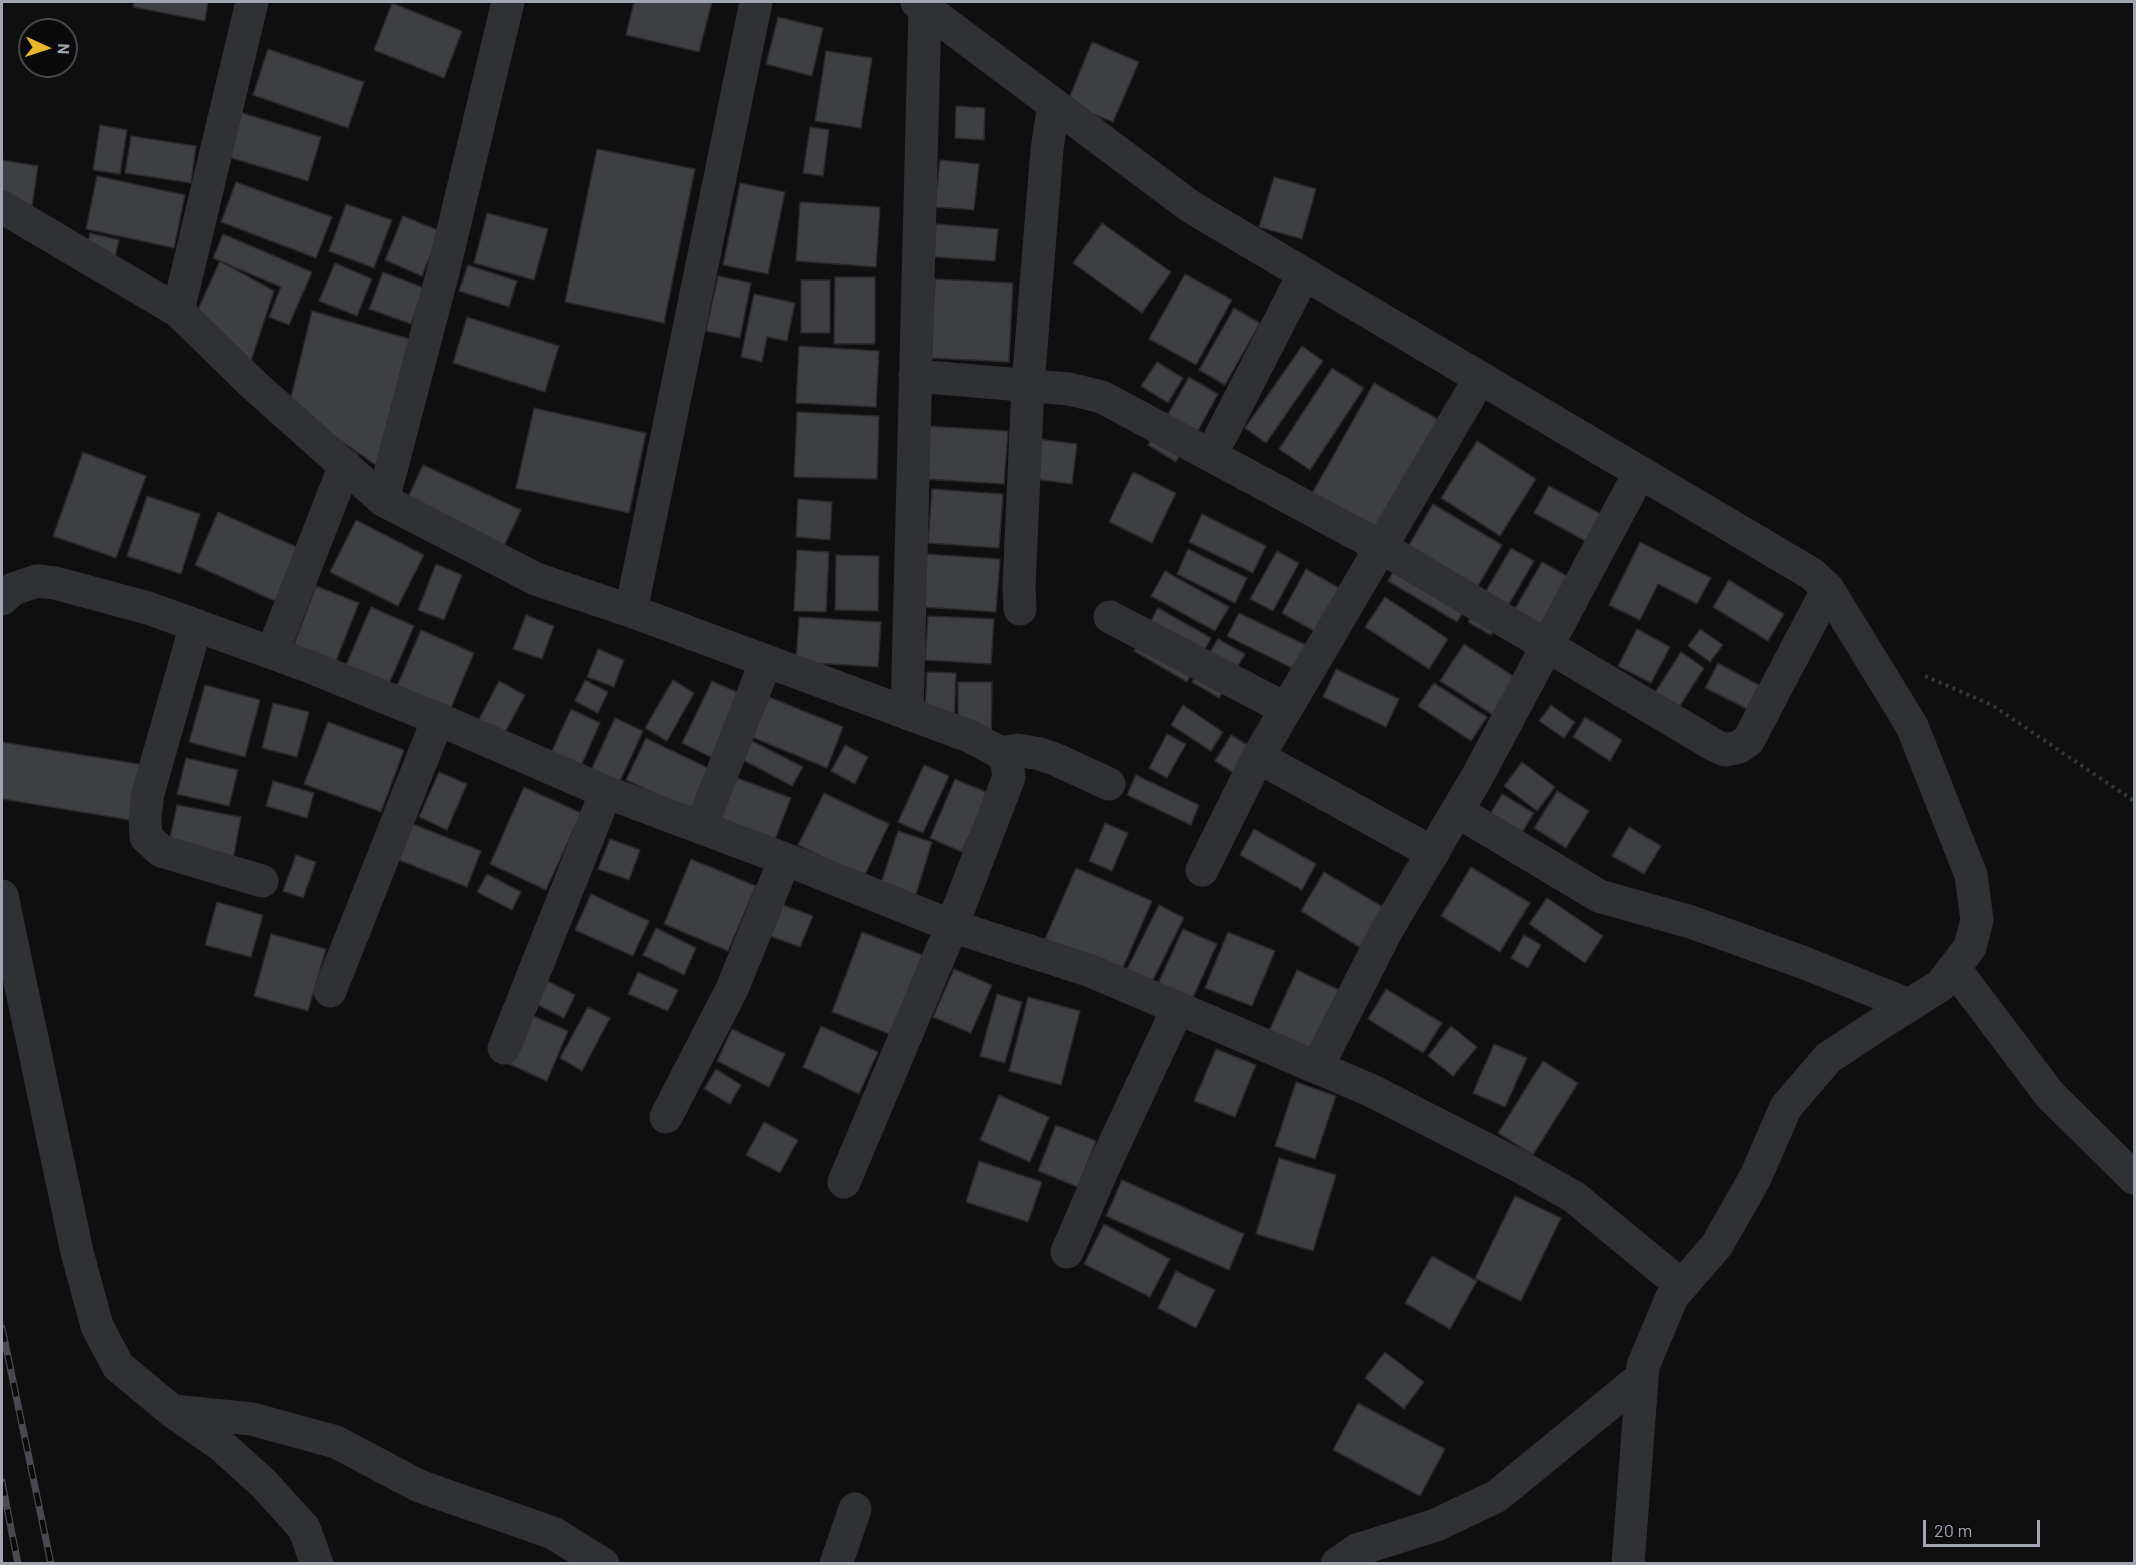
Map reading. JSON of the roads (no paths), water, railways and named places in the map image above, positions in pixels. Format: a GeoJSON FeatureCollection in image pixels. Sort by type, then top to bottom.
{"type":"FeatureCollection","features":[{"type":"Feature","properties":{"kind":"street"},"geometry":{"type":"LineString","coordinates":[[178,311],[252,2]]}},
{"type":"Feature","properties":{"kind":"street"},"geometry":{"type":"LineString","coordinates":[[383,500],[444,268],[508,2]]}},
{"type":"Feature","properties":{"kind":"street"},"geometry":{"type":"LineString","coordinates":[[631,611],[756,2]]}},
{"type":"Feature","properties":{"kind":"street"},"geometry":{"type":"LineString","coordinates":[[921,4],[1191,207],[1812,574],[1828,589],[1912,726],[1971,875],[1977,920],[1970,947],[1941,985],[1828,1059],[1786,1107],[1755,1178],[1717,1245],[1671,1297],[1643,1366],[1628,1563]]}},
{"type":"Feature","properties":{"kind":"street"},"geometry":{"type":"LineString","coordinates":[[907,713],[921,4]]}},
{"type":"Feature","properties":{"kind":"street"},"geometry":{"type":"LineString","coordinates":[[1020,609],[1019,586],[1029,385],[1047,149],[1054,105]]}},
{"type":"Feature","properties":{"kind":"street"},"geometry":{"type":"LineString","coordinates":[[2,207],[178,311],[255,386],[383,500],[536,579],[631,611],[969,736],[1001,753],[1007,763],[1009,777],[952,927],[844,1182]]}},
{"type":"Feature","properties":{"kind":"street"},"geometry":{"type":"LineString","coordinates":[[1211,455],[1304,274]]}},
{"type":"Feature","properties":{"kind":"street"},"geometry":{"type":"LineString","coordinates":[[915,376],[1069,389],[1102,397],[1381,547],[1725,750],[1739,747],[1748,741],[1828,589]]}},
{"type":"Feature","properties":{"kind":"street"},"geometry":{"type":"LineString","coordinates":[[1202,870],[1258,757],[1480,378]]}},
{"type":"Feature","properties":{"kind":"street"},"geometry":{"type":"LineString","coordinates":[[272,652],[345,465]]}},
{"type":"Feature","properties":{"kind":"street"},"geometry":{"type":"LineString","coordinates":[[1317,1067],[1388,928],[1457,811],[1640,472]]}},
{"type":"Feature","properties":{"kind":"street"},"geometry":{"type":"LineString","coordinates":[[2,599],[13,589],[37,581],[55,582],[148,608],[272,652],[438,719],[606,792],[785,859],[952,927],[1091,971],[1317,1067],[1442,1126],[1574,1197],[1681,1285]]}},
{"type":"Feature","properties":{"kind":"street"},"geometry":{"type":"LineString","coordinates":[[1110,617],[1286,710]]}},
{"type":"Feature","properties":{"kind":"street"},"geometry":{"type":"LineString","coordinates":[[196,626],[148,793],[145,817],[146,837],[161,851],[262,881]]}},
{"type":"Feature","properties":{"kind":"street"},"geometry":{"type":"LineString","coordinates":[[701,827],[766,661]]}},
{"type":"Feature","properties":{"kind":"street"},"geometry":{"type":"LineString","coordinates":[[330,991],[438,719]]}},
{"type":"Feature","properties":{"kind":"street"},"geometry":{"type":"LineString","coordinates":[[1001,753],[1018,750],[1040,754],[1109,784]]}},
{"type":"Feature","properties":{"kind":"street"},"geometry":{"type":"LineString","coordinates":[[1258,757],[1432,853]]}},
{"type":"Feature","properties":{"kind":"street"},"geometry":{"type":"LineString","coordinates":[[504,1048],[606,792]]}},
{"type":"Feature","properties":{"kind":"street"},"geometry":{"type":"LineString","coordinates":[[1457,811],[1599,896],[1691,922],[1802,962],[1909,1005]]}},
{"type":"Feature","properties":{"kind":"street"},"geometry":{"type":"LineString","coordinates":[[666,1117],[732,989],[785,859]]}},
{"type":"Feature","properties":{"kind":"street"},"geometry":{"type":"LineString","coordinates":[[2,896],[76,1252],[97,1326],[118,1366],[172,1411],[222,1446],[263,1483],[304,1528],[317,1563]]}},
{"type":"Feature","properties":{"kind":"street"},"geometry":{"type":"LineString","coordinates":[[1954,968],[2050,1095],[2134,1178]]}},
{"type":"Feature","properties":{"kind":"street"},"geometry":{"type":"LineString","coordinates":[[1066,1252],[1178,1008]]}},
{"type":"Feature","properties":{"kind":"street"},"geometry":{"type":"LineString","coordinates":[[1337,1563],[1357,1550],[1436,1525],[1497,1497],[1642,1377]]}},
{"type":"Feature","properties":{"kind":"street"},"geometry":{"type":"LineString","coordinates":[[172,1411],[252,1419],[336,1443],[419,1486],[553,1533],[603,1563]]}},
{"type":"Feature","properties":{"kind":"street"},"geometry":{"type":"LineString","coordinates":[[836,1563],[855,1509]]}},
{"type":"Feature","properties":{"kind":"railway"},"geometry":{"type":"LineString","coordinates":[[2,1328],[51,1564]]}},
{"type":"Feature","properties":{"kind":"railway"},"geometry":{"type":"LineString","coordinates":[[2,1482],[18,1564]]}}]}
